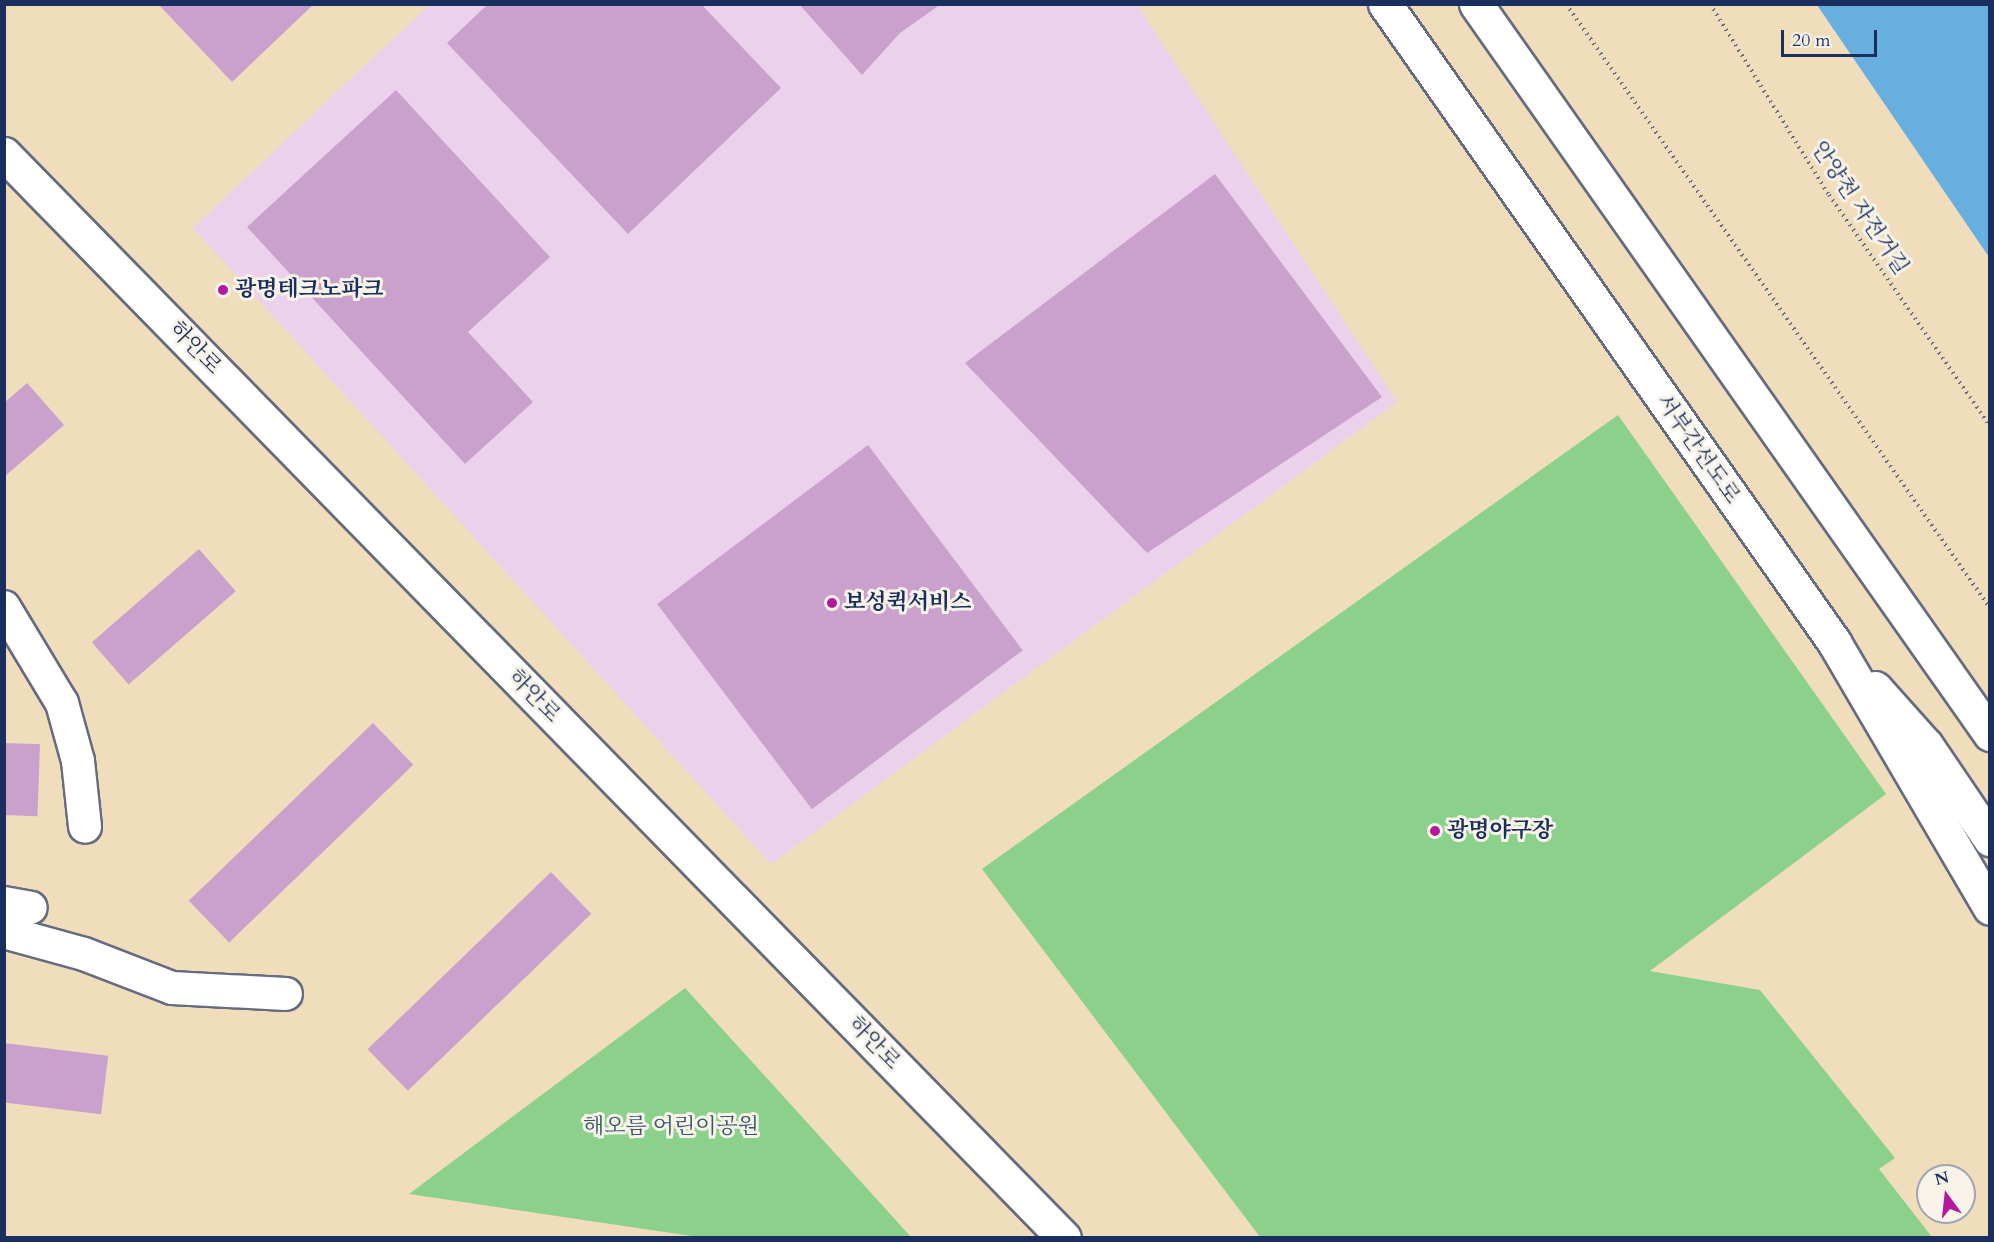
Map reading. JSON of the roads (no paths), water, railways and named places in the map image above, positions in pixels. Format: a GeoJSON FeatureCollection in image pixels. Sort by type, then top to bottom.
{"type":"FeatureCollection","features":[{"type":"Feature","properties":{"kind":"main road","name":"서부간선도로"},"geometry":{"type":"LineString","coordinates":[[1385,4],[1834,642],[1989,908]]}},
{"type":"Feature","properties":{"kind":"main road"},"geometry":{"type":"LineString","coordinates":[[1476,4],[1989,734]]}},
{"type":"Feature","properties":{"kind":"main road","name":"하안로"},"geometry":{"type":"LineString","coordinates":[[4,154],[1064,1238]]}},
{"type":"Feature","properties":{"kind":"main road"},"geometry":{"type":"LineString","coordinates":[[1834,642],[1926,746],[1989,839]]}},
{"type":"Feature","properties":{"kind":"street"},"geometry":{"type":"LineString","coordinates":[[4,607],[62,703],[78,761],[85,827]]}},
{"type":"Feature","properties":{"kind":"street"},"geometry":{"type":"LineString","coordinates":[[4,932],[84,954],[172,988],[286,994]]}},
{"type":"Feature","properties":{"kind":"water"},"geometry":{"type":"Polygon","coordinates":[[[1817,5],[1989,5],[1989,257],[1817,5]]]}},
{"type":"Feature","properties":{"kind":"place","name":"광명테크노파크"},"geometry":{"type":"Point","coordinates":[223,290]}},
{"type":"Feature","properties":{"kind":"place","name":"보성퀵서비스"},"geometry":{"type":"Point","coordinates":[832,603]}},
{"type":"Feature","properties":{"kind":"place","name":"광명야구장"},"geometry":{"type":"Point","coordinates":[1435,831]}},
{"type":"Feature","properties":{"kind":"park label","name":"해오름 어린이공원"},"geometry":{"type":"Point","coordinates":[671,1127]}}]}
